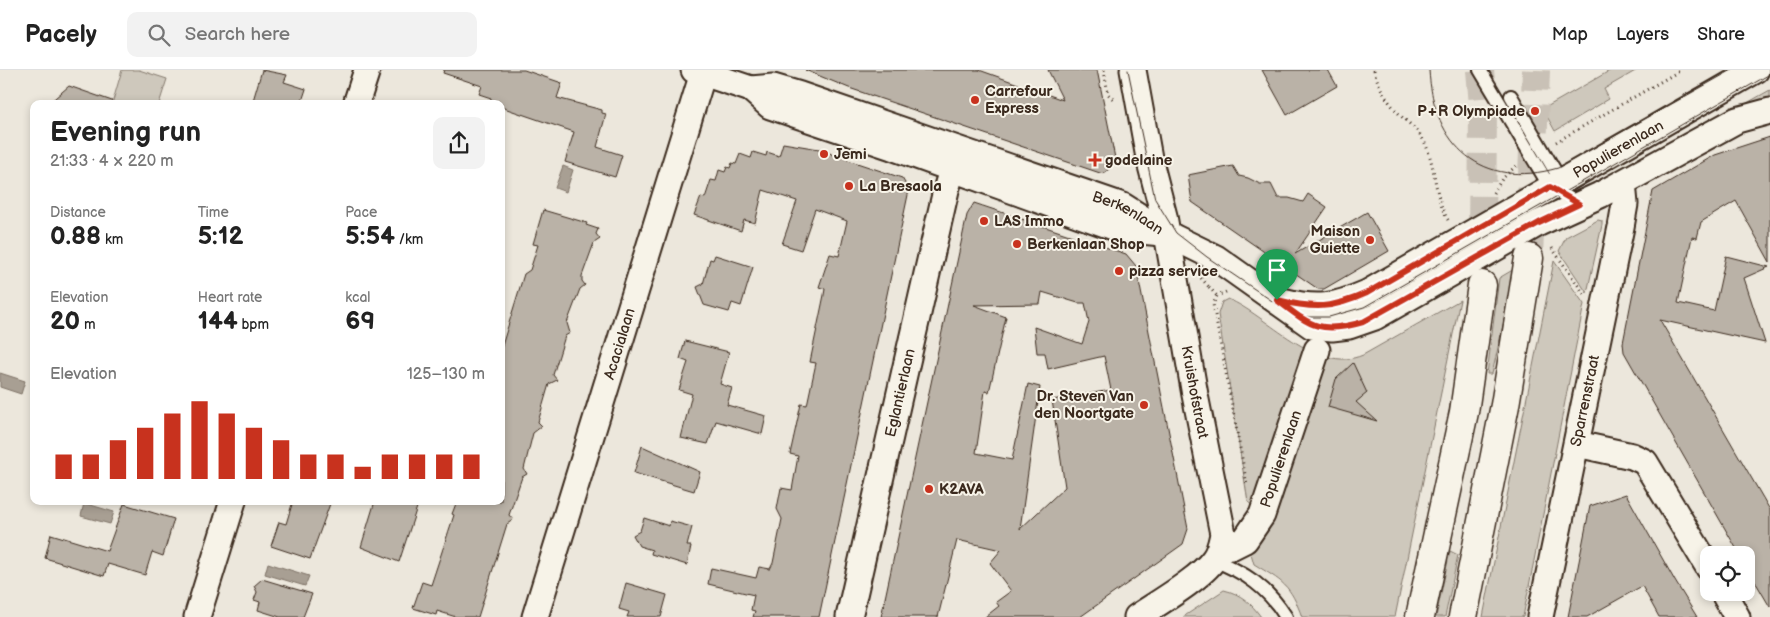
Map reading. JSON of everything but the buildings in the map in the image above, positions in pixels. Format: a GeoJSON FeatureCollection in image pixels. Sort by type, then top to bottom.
{"type":"FeatureCollection","features":[{"type":"Feature","properties":{"kind":"highway"},"geometry":{"type":"LineString","coordinates":[[1463,617],[1505,405],[1529,258]]}},
{"type":"Feature","properties":{"kind":"highway"},"geometry":{"type":"LineString","coordinates":[[1420,617],[1464,412],[1482,285]]}},
{"type":"Feature","properties":{"kind":"street"},"geometry":{"type":"LineString","coordinates":[[357,100],[366,70]]}},
{"type":"Feature","properties":{"kind":"street","name":"Kruishofstraat"},"geometry":{"type":"LineString","coordinates":[[1132,70],[1167,234],[1194,395],[1222,520],[1223,534],[1217,554]]}},
{"type":"Feature","properties":{"kind":"street","name":"Populierenlaan"},"geometry":{"type":"LineString","coordinates":[[1277,300],[1315,307],[1348,302],[1367,293],[1756,70]]}},
{"type":"Feature","properties":{"kind":"street","name":"Berkenlaan"},"geometry":{"type":"LineString","coordinates":[[700,71],[751,89],[773,87],[955,160],[1123,206],[1167,234]]}},
{"type":"Feature","properties":{"kind":"street","name":"Acacialaan"},"geometry":{"type":"LineString","coordinates":[[535,617],[700,71]]}},
{"type":"Feature","properties":{"kind":"street","name":"Populierenlaan"},"geometry":{"type":"LineString","coordinates":[[1277,300],[1312,326],[1332,328],[1363,322],[1539,223],[1623,183],[1737,120],[1770,110]]}},
{"type":"Feature","properties":{"kind":"street","name":"Eglantierlaan"},"geometry":{"type":"LineString","coordinates":[[849,617],[955,160]]}},
{"type":"Feature","properties":{"kind":"street","name":"Sparrenstraat"},"geometry":{"type":"LineString","coordinates":[[1540,617],[1621,227],[1625,204],[1623,183]]}},
{"type":"Feature","properties":{"kind":"street"},"geometry":{"type":"LineString","coordinates":[[1167,234],[1216,258],[1277,300]]}},
{"type":"Feature","properties":{"kind":"street","name":"Populierenlaan"},"geometry":{"type":"LineString","coordinates":[[1217,554],[1245,540],[1262,515],[1317,350]]}},
{"type":"Feature","properties":{"kind":"street"},"geometry":{"type":"LineString","coordinates":[[1576,444],[1632,456],[1645,462],[1700,553]]}},
{"type":"Feature","properties":{"kind":"street"},"geometry":{"type":"LineString","coordinates":[[197,617],[232,505]]}},
{"type":"Feature","properties":{"kind":"street"},"geometry":{"type":"LineString","coordinates":[[1137,617],[1203,570],[1217,554]]}},
{"type":"Feature","properties":{"kind":"street"},"geometry":{"type":"LineString","coordinates":[[1728,601],[1737,617]]}},
{"type":"Feature","properties":{"kind":"lane"},"geometry":{"type":"LineString","coordinates":[[1480,70],[1537,153],[1555,184],[1579,204]]}},
{"type":"Feature","properties":{"kind":"lane"},"geometry":{"type":"LineString","coordinates":[[1511,96],[1537,153]]}},
{"type":"Feature","properties":{"kind":"lane"},"geometry":{"type":"LineString","coordinates":[[1217,554],[1234,568],[1259,584],[1278,603],[1286,617]]}},
{"type":"Feature","properties":{"kind":"path"},"geometry":{"type":"LineString","coordinates":[[1374,70],[1385,96],[1394,109],[1420,135],[1432,166],[1438,202],[1450,224]]}},
{"type":"Feature","properties":{"kind":"path"},"geometry":{"type":"LineString","coordinates":[[1489,201],[1509,171],[1681,70]]}},
{"type":"Feature","properties":{"kind":"path"},"geometry":{"type":"LineString","coordinates":[[1217,296],[1213,304],[1249,494]]}},
{"type":"Feature","properties":{"kind":"shaded area"},"geometry":{"type":"Polygon","coordinates":[[[122,70],[139,70],[167,79],[160,100],[113,100],[122,70]]]}},
{"type":"Feature","properties":{"kind":"shaded area"},"geometry":{"type":"Polygon","coordinates":[[[1611,70],[1637,70],[1604,89],[1609,99],[1555,131],[1543,109],[1611,70]]]}},
{"type":"Feature","properties":{"kind":"shaded area"},"geometry":{"type":"Polygon","coordinates":[[[1770,90],[1770,105],[1597,188],[1770,90]]]}},
{"type":"Feature","properties":{"kind":"shaded area"},"geometry":{"type":"Polygon","coordinates":[[[563,166],[573,170],[566,192],[555,188],[563,166]]]}},
{"type":"Feature","properties":{"kind":"shaded area"},"geometry":{"type":"Polygon","coordinates":[[[1598,220],[1602,221],[1602,225],[1587,293],[1559,251],[1566,237],[1598,220]]]}},
{"type":"Feature","properties":{"kind":"shaded area"},"geometry":{"type":"Polygon","coordinates":[[[1554,261],[1584,304],[1523,617],[1483,617],[1554,261]]]}},
{"type":"Feature","properties":{"kind":"shaded area"},"geometry":{"type":"Polygon","coordinates":[[[1516,268],[1492,374],[1487,374],[1499,278],[1516,268]]]}},
{"type":"Feature","properties":{"kind":"shaded area"},"geometry":{"type":"Polygon","coordinates":[[[1228,299],[1310,350],[1328,357],[1345,359],[1363,355],[1460,300],[1395,617],[1302,617],[1289,590],[1279,580],[1254,564],[1250,550],[1253,506],[1248,502],[1218,314],[1222,302],[1228,299]]]}},
{"type":"Feature","properties":{"kind":"shaded area"},"geometry":{"type":"Polygon","coordinates":[[[0,373],[25,381],[21,394],[0,387],[0,373]]]}},
{"type":"Feature","properties":{"kind":"shaded area"},"geometry":{"type":"Polygon","coordinates":[[[84,505],[91,505],[114,512],[110,524],[81,516],[84,505]]]}},
{"type":"Feature","properties":{"kind":"shaded area"},"geometry":{"type":"Polygon","coordinates":[[[1450,551],[1458,555],[1445,617],[1436,617],[1450,551]]]}},
{"type":"Feature","properties":{"kind":"shaded area"},"geometry":{"type":"Polygon","coordinates":[[[268,563],[309,576],[305,586],[265,574],[268,563]]]}},
{"type":"Feature","properties":{"kind":"shaded area"},"geometry":{"type":"Polygon","coordinates":[[[1224,590],[1236,594],[1245,600],[1261,617],[1183,617],[1224,590]]]}},
{"type":"Feature","properties":{"kind":"tunnel"},"geometry":{"type":"LineString","coordinates":[[1480,70],[1483,105],[1482,248]]}},
{"type":"Feature","properties":{"kind":"tunnel"},"geometry":{"type":"LineString","coordinates":[[1529,258],[1536,70]]}},
{"type":"Feature","properties":{"kind":"tram line"},"geometry":{"type":"LineString","coordinates":[[1128,70],[1155,199],[1176,233],[1207,257],[1287,311],[1307,317],[1329,317],[1364,307],[1770,74]]}},
{"type":"Feature","properties":{"kind":"tram line"},"geometry":{"type":"LineString","coordinates":[[1429,70],[1433,97],[1440,120],[1452,140],[1466,156],[1485,167],[1506,173],[1531,173],[1558,168],[1732,70]]}},
{"type":"Feature","properties":{"kind":"place","name":"Carrefour Express"},"geometry":{"type":"Point","coordinates":[975,100]}},
{"type":"Feature","properties":{"kind":"place","name":"P+R Olympiade"},"geometry":{"type":"Point","coordinates":[1535,111]}},
{"type":"Feature","properties":{"kind":"place","name":"Jemi"},"geometry":{"type":"Point","coordinates":[824,154]}},
{"type":"Feature","properties":{"kind":"place","name":"godelaine"},"geometry":{"type":"Point","coordinates":[1095,160]}},
{"type":"Feature","properties":{"kind":"place","name":"La Bresaola"},"geometry":{"type":"Point","coordinates":[849,186]}},
{"type":"Feature","properties":{"kind":"place","name":"LAS Immo"},"geometry":{"type":"Point","coordinates":[984,221]}},
{"type":"Feature","properties":{"kind":"place","name":"Maison Guiette"},"geometry":{"type":"Point","coordinates":[1370,240]}},
{"type":"Feature","properties":{"kind":"place","name":"Berkenlaan Shop"},"geometry":{"type":"Point","coordinates":[1017,244]}},
{"type":"Feature","properties":{"kind":"place","name":"pizza service"},"geometry":{"type":"Point","coordinates":[1119,271]}},
{"type":"Feature","properties":{"kind":"place","name":"Dr. Steven Van den Noortgate"},"geometry":{"type":"Point","coordinates":[1144,405]}},
{"type":"Feature","properties":{"kind":"place","name":"K2AVA"},"geometry":{"type":"Point","coordinates":[929,489]}},
{"type":"Feature","properties":{"kind":"route"},"geometry":{"type":"LineString","coordinates":[[1550,187],[1579,204],[1539,223],[1375,317],[1363,322],[1332,328],[1312,326],[1277,300],[1315,307],[1348,302],[1367,293],[1550,187]]}}]}
